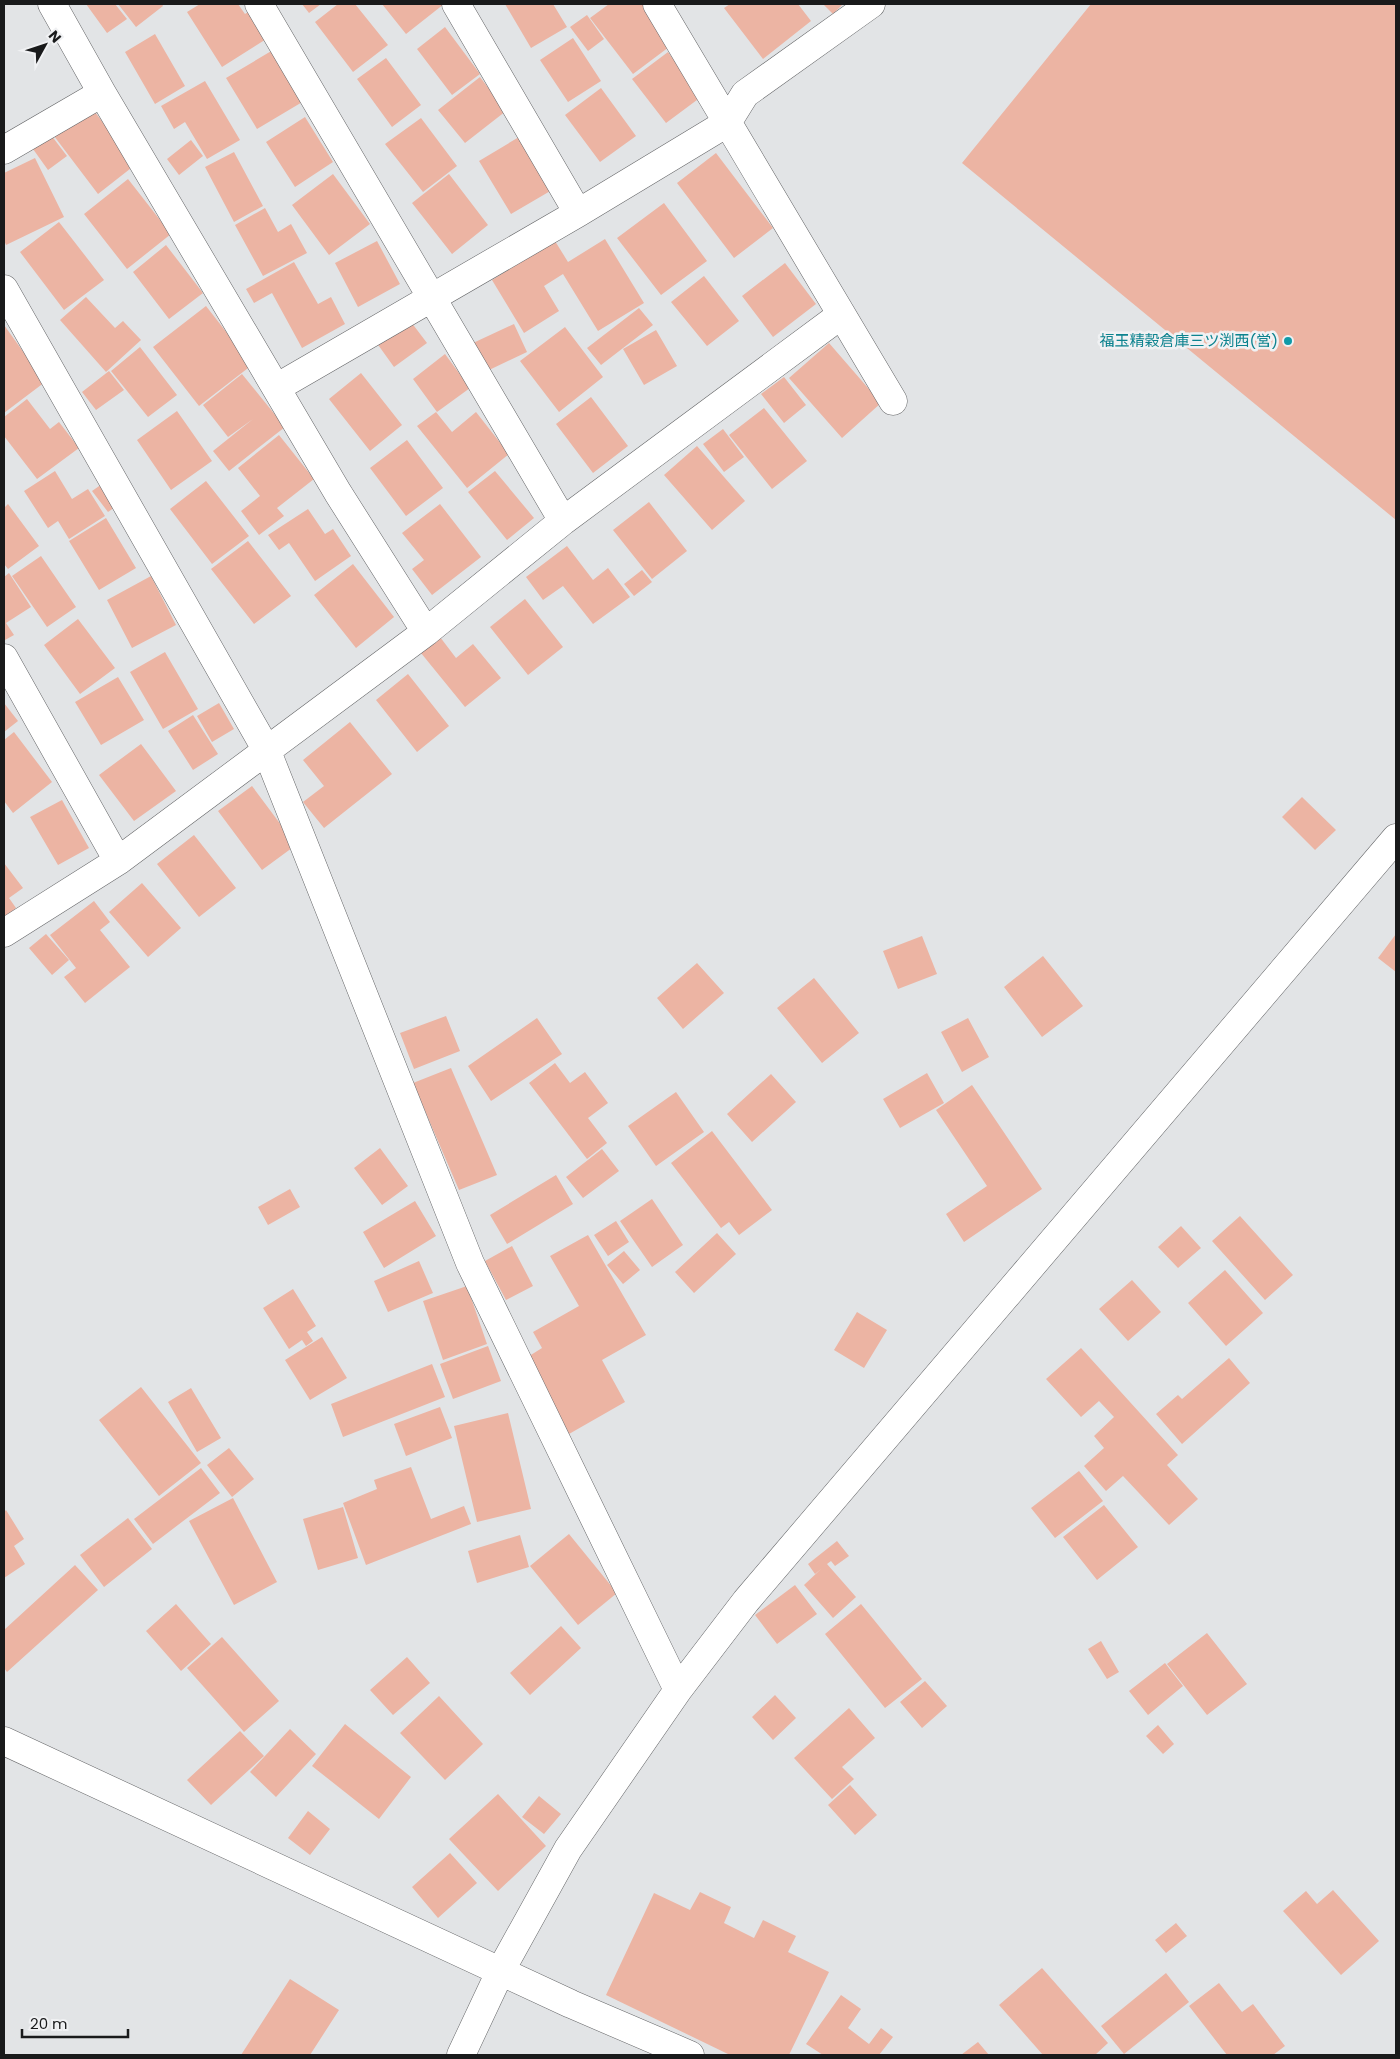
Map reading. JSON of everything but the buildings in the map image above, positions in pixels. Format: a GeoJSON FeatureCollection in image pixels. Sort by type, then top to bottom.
{"type":"FeatureCollection","features":[{"type":"Feature","properties":{"kind":"street"},"geometry":{"type":"LineString","coordinates":[[52,4],[102,93],[338,493],[426,632]]}},
{"type":"Feature","properties":{"kind":"street"},"geometry":{"type":"LineString","coordinates":[[259,4],[562,521]]}},
{"type":"Feature","properties":{"kind":"street"},"geometry":{"type":"LineString","coordinates":[[456,4],[578,213]]}},
{"type":"Feature","properties":{"kind":"street"},"geometry":{"type":"LineString","coordinates":[[658,4],[727,124],[893,401]]}},
{"type":"Feature","properties":{"kind":"street"},"geometry":{"type":"LineString","coordinates":[[276,388],[578,213],[727,124],[745,94],[871,4]]}},
{"type":"Feature","properties":{"kind":"street"},"geometry":{"type":"LineString","coordinates":[[4,150],[102,93]]}},
{"type":"Feature","properties":{"kind":"street"},"geometry":{"type":"LineString","coordinates":[[4,289],[266,749],[470,1263],[678,1690]]}},
{"type":"Feature","properties":{"kind":"street"},"geometry":{"type":"LineString","coordinates":[[4,934],[118,861],[266,749],[426,632],[562,521],[841,315]]}},
{"type":"Feature","properties":{"kind":"street"},"geometry":{"type":"LineString","coordinates":[[4,658],[118,861]]}},
{"type":"Feature","properties":{"kind":"street"},"geometry":{"type":"LineString","coordinates":[[461,2055],[501,1970],[568,1849],[678,1690],[746,1601],[1396,838]]}},
{"type":"Feature","properties":{"kind":"street"},"geometry":{"type":"LineString","coordinates":[[4,1741],[571,2004],[690,2055]]}},
{"type":"Feature","properties":{"kind":"place","name":"福玉精穀倉庫三ツ渕西(営)"},"geometry":{"type":"Point","coordinates":[1288,341]}}]}
